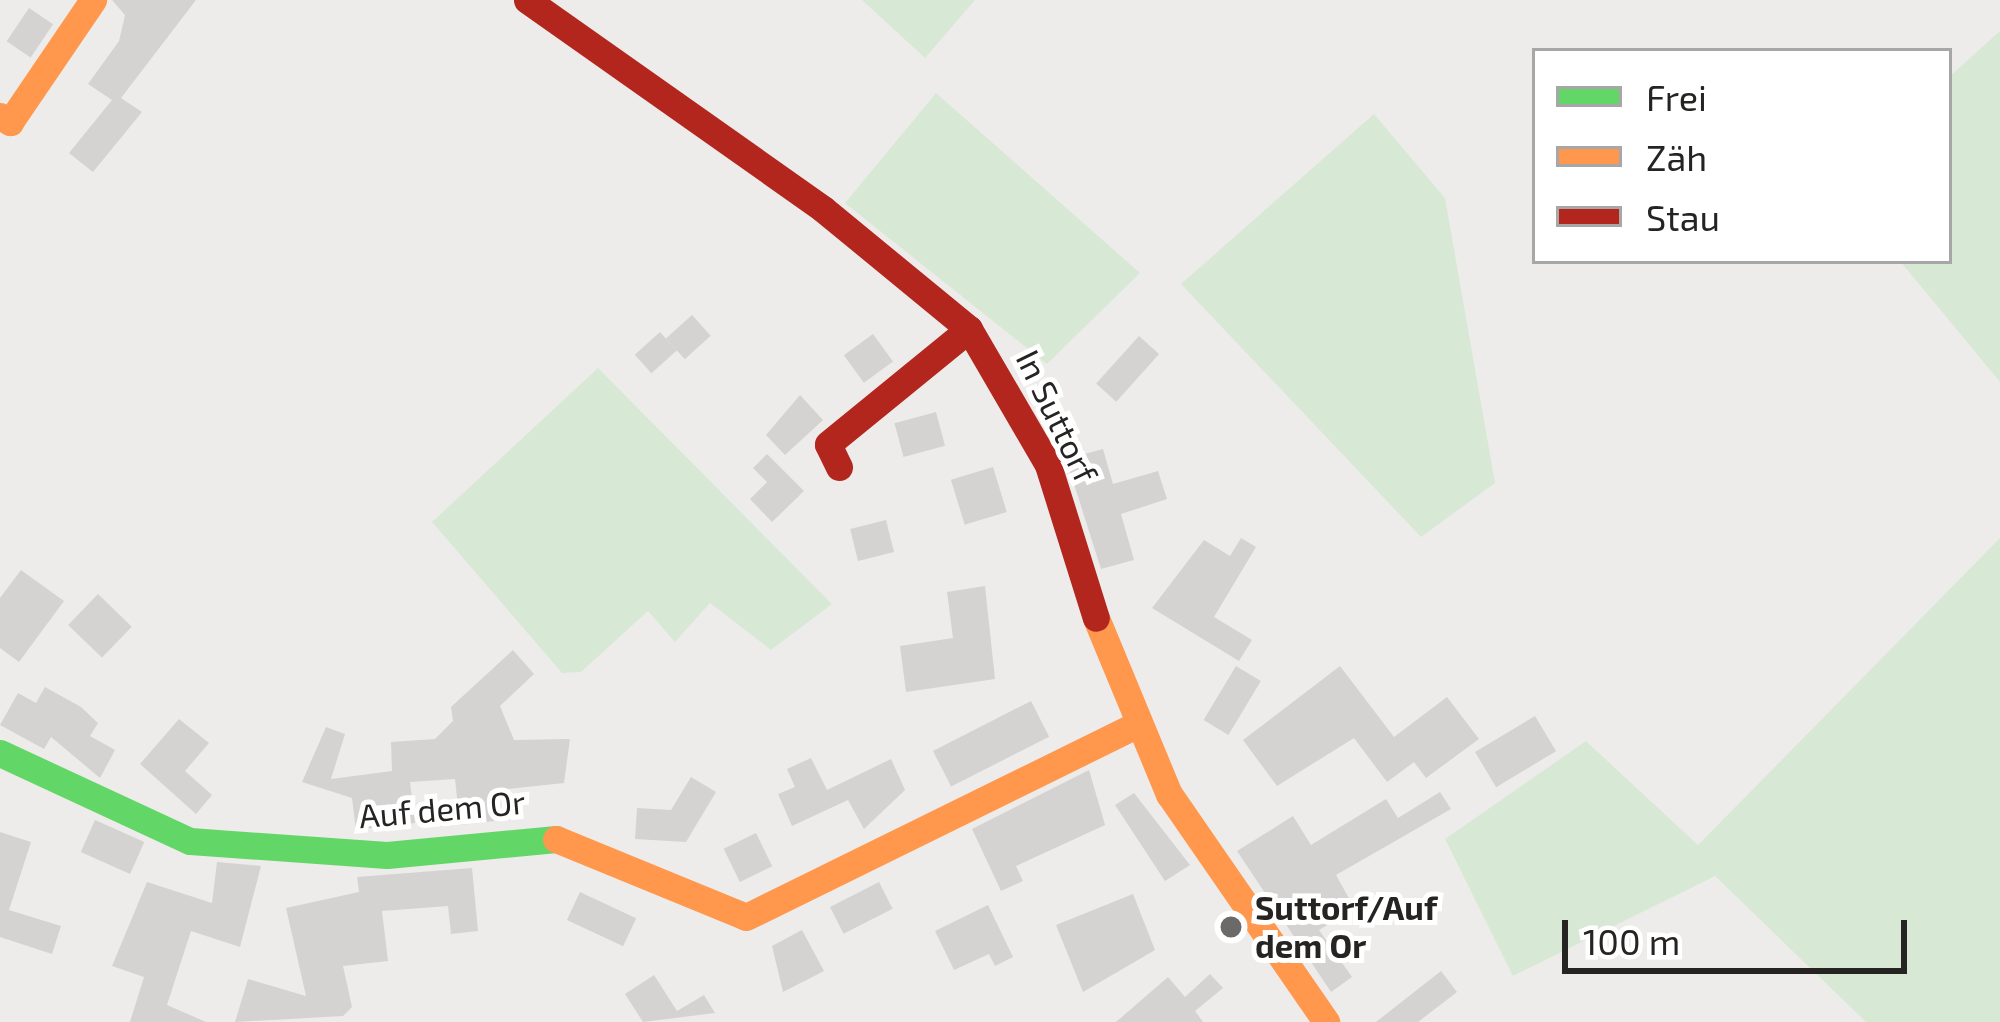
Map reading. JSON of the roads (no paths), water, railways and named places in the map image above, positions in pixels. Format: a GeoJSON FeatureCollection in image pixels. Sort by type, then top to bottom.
{"type":"FeatureCollection","features":[{"type":"Feature","properties":{"kind":"street"},"geometry":{"type":"LineString","coordinates":[[0,116],[10,122],[93,0]]}},
{"type":"Feature","properties":{"kind":"street","name":"In Suttorf"},"geometry":{"type":"LineString","coordinates":[[527,0],[823,209],[969,329],[1048,465],[1136,725],[1201,846],[1326,1022]]}},
{"type":"Feature","properties":{"kind":"street"},"geometry":{"type":"LineString","coordinates":[[839,467],[828,444],[969,329]]}},
{"type":"Feature","properties":{"kind":"street","name":"Auf dem Or"},"geometry":{"type":"LineString","coordinates":[[0,753],[190,841],[387,855],[567,838],[746,917],[1136,725]]}},
{"type":"Feature","properties":{"kind":"place","name":"Suttorf/Auf dem Or"},"geometry":{"type":"Point","coordinates":[1231,927]}}]}
